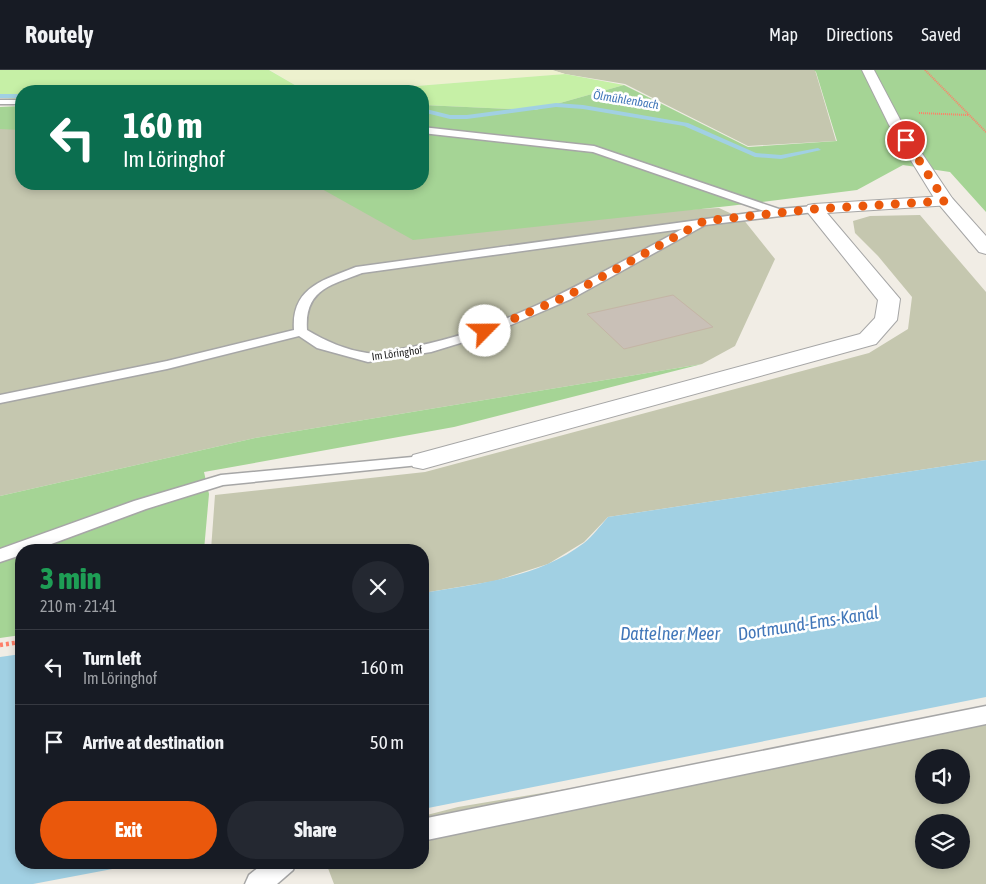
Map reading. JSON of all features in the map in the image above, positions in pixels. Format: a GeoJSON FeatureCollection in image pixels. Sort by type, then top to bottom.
{"type":"FeatureCollection","features":[{"type":"Feature","properties":{"kind":"street"},"geometry":{"type":"LineString","coordinates":[[868,70],[889,112],[945,201],[986,248]]}},
{"type":"Feature","properties":{"kind":"street","name":"Im Löringhof"},"geometry":{"type":"LineString","coordinates":[[814,209],[945,201]]}},
{"type":"Feature","properties":{"kind":"street"},"geometry":{"type":"LineString","coordinates":[[423,461],[868,339],[886,320],[889,299],[814,209]]}},
{"type":"Feature","properties":{"kind":"lane"},"geometry":{"type":"LineString","coordinates":[[0,102],[15,102]]}},
{"type":"Feature","properties":{"kind":"lane"},"geometry":{"type":"LineString","coordinates":[[429,131],[594,149],[745,199],[777,212]]}},
{"type":"Feature","properties":{"kind":"lane","name":"Im Löringhof"},"geometry":{"type":"LineString","coordinates":[[704,221],[567,296],[485,331],[432,348],[368,358],[322,345],[301,332],[300,320],[304,304],[317,287],[360,270],[609,237],[704,221],[814,209]]}},
{"type":"Feature","properties":{"kind":"lane"},"geometry":{"type":"LineString","coordinates":[[0,399],[168,365],[301,332]]}},
{"type":"Feature","properties":{"kind":"lane"},"geometry":{"type":"LineString","coordinates":[[33,544],[140,505],[221,480],[423,461]]}},
{"type":"Feature","properties":{"kind":"lane"},"geometry":{"type":"LineString","coordinates":[[0,556],[15,551]]}},
{"type":"Feature","properties":{"kind":"lane"},"geometry":{"type":"LineString","coordinates":[[429,829],[986,715]]}},
{"type":"Feature","properties":{"kind":"lane"},"geometry":{"type":"LineString","coordinates":[[258,884],[276,869]]}},
{"type":"Feature","properties":{"kind":"path"},"geometry":{"type":"LineString","coordinates":[[925,70],[986,132]]}},
{"type":"Feature","properties":{"kind":"path"},"geometry":{"type":"LineString","coordinates":[[889,112],[968,115]]}},
{"type":"Feature","properties":{"kind":"path"},"geometry":{"type":"LineString","coordinates":[[0,645],[15,643]]}},
{"type":"Feature","properties":{"kind":"shaded area"},"geometry":{"type":"Polygon","coordinates":[[[270,70],[552,70],[565,74],[428,85],[295,85],[270,70]]]}},
{"type":"Feature","properties":{"kind":"shaded area"},"geometry":{"type":"Polygon","coordinates":[[[552,70],[815,70],[836,141],[748,146],[625,84],[552,70]]]}},
{"type":"Feature","properties":{"kind":"shaded area"},"geometry":{"type":"Polygon","coordinates":[[[0,125],[15,125],[15,190],[429,190],[429,185],[638,212],[719,208],[743,219],[775,259],[735,346],[702,364],[255,438],[0,496],[0,125]]]}},
{"type":"Feature","properties":{"kind":"shaded area"},"geometry":{"type":"Polygon","coordinates":[[[920,215],[986,292],[986,460],[608,517],[584,542],[548,564],[495,581],[429,592],[429,544],[211,544],[215,495],[425,472],[869,353],[908,329],[912,297],[878,256],[855,233],[853,221],[870,216],[920,215]]]}},
{"type":"Feature","properties":{"kind":"shaded area"},"geometry":{"type":"Polygon","coordinates":[[[986,710],[986,884],[334,884],[328,869],[429,869],[429,814],[458,807],[698,767],[986,710]]]}},
{"type":"Feature","properties":{"kind":"green space"},"geometry":{"type":"Polygon","coordinates":[[[0,70],[269,70],[295,85],[15,85],[15,99],[0,98],[0,70]]]}},
{"type":"Feature","properties":{"kind":"green space"},"geometry":{"type":"Polygon","coordinates":[[[814,70],[986,70],[986,212],[950,172],[903,165],[857,190],[729,206],[413,240],[324,190],[429,190],[429,105],[535,110],[624,85],[748,147],[837,141],[814,70]]]}},
{"type":"Feature","properties":{"kind":"green space"},"geometry":{"type":"Polygon","coordinates":[[[565,74],[624,85],[535,110],[429,105],[429,85],[565,74]]]}},
{"type":"Feature","properties":{"kind":"green space"},"geometry":{"type":"Polygon","coordinates":[[[15,106],[15,130],[0,129],[0,107],[15,106]]]}},
{"type":"Feature","properties":{"kind":"green space"},"geometry":{"type":"Polygon","coordinates":[[[702,364],[454,427],[204,472],[209,494],[205,544],[15,544],[15,636],[0,638],[0,496],[255,438],[702,364]]]}},
{"type":"Feature","properties":{"kind":"water","name":"Dattelner Meer"},"geometry":{"type":"Polygon","coordinates":[[[986,460],[986,697],[429,808],[429,592],[506,578],[547,564],[566,555],[584,543],[608,517],[986,460]]]}},
{"type":"Feature","properties":{"kind":"water"},"geometry":{"type":"Polygon","coordinates":[[[15,655],[15,869],[112,869],[33,884],[0,884],[0,657],[15,655]]]}},
{"type":"Feature","properties":{"kind":"building"},"geometry":{"type":"Polygon","coordinates":[[[673,295],[713,327],[624,349],[587,314],[673,295]]]}},
{"type":"Feature","properties":{"kind":"waterway","name":"Ölmühlenbach"},"geometry":{"type":"LineString","coordinates":[[0,96],[15,96]]}},
{"type":"Feature","properties":{"kind":"waterway","name":"Ölmühlenbach"},"geometry":{"type":"LineString","coordinates":[[429,112],[450,117],[467,117],[556,105],[583,107],[686,124],[755,155],[781,157],[818,150]]}},
{"type":"Feature","properties":{"kind":"route"},"geometry":{"type":"LineString","coordinates":[[485,331],[567,296],[704,221],[777,212],[945,201],[906,140]]}},
{"type":"Feature","properties":{"kind":"water label","name":"Dortmund-Ems-Kanal"},"geometry":{"type":"Point","coordinates":[808,623]}}]}
